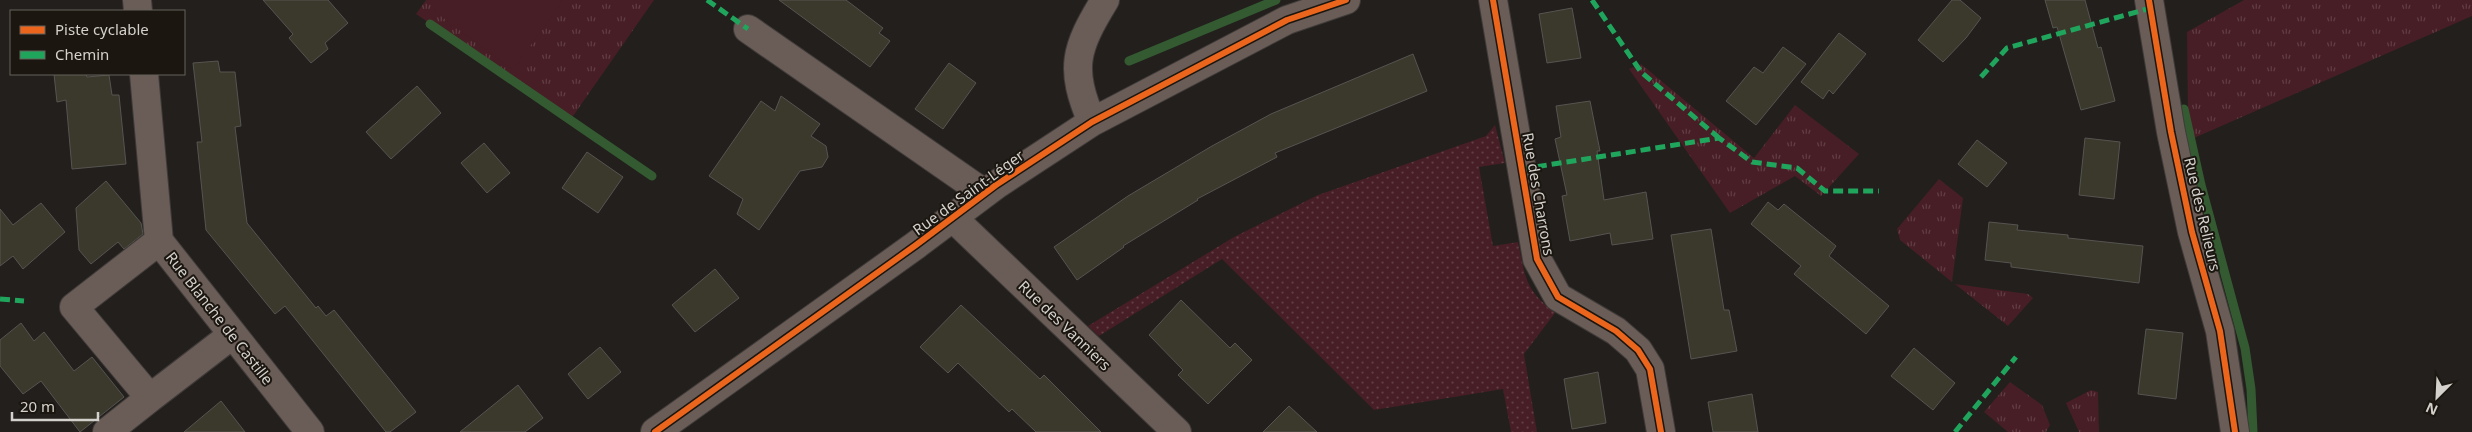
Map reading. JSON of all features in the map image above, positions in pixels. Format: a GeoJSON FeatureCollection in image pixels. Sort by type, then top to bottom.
{"type":"FeatureCollection","features":[{"type":"Feature","properties":{"kind":"street"},"geometry":{"type":"LineString","coordinates":[[1092,122],[1080,93],[1077,61],[1089,27],[1105,0]]}},
{"type":"Feature","properties":{"kind":"street","name":"Rue de Saint-Léger"},"geometry":{"type":"LineString","coordinates":[[655,432],[984,194],[1092,122],[1287,20],[1346,0]]}},
{"type":"Feature","properties":{"kind":"street","name":"Rue des Charrons"},"geometry":{"type":"LineString","coordinates":[[1493,0],[1537,259],[1558,297],[1616,331],[1638,350],[1650,369],[1661,432]]}},
{"type":"Feature","properties":{"kind":"street","name":"Rue des Relieurs"},"geometry":{"type":"LineString","coordinates":[[2149,0],[2171,132],[2192,232],[2220,331],[2235,432]]}},
{"type":"Feature","properties":{"kind":"street","name":"Rue de Saint-Léger"},"geometry":{"type":"LineString","coordinates":[[748,29],[984,194]]}},
{"type":"Feature","properties":{"kind":"street","name":"Rue Blanche de Castille"},"geometry":{"type":"LineString","coordinates":[[144,75],[160,241],[310,432]]}},
{"type":"Feature","properties":{"kind":"street","name":"Rue des Vanniers"},"geometry":{"type":"LineString","coordinates":[[953,218],[1177,432]]}},
{"type":"Feature","properties":{"kind":"street"},"geometry":{"type":"LineString","coordinates":[[150,398],[74,307],[160,241]]}},
{"type":"Feature","properties":{"kind":"street"},"geometry":{"type":"LineString","coordinates":[[107,432],[232,335]]}},
{"type":"Feature","properties":{"kind":"green space"},"geometry":{"type":"Polygon","coordinates":[[[426,0],[654,0],[571,119],[416,14],[426,0]]]}},
{"type":"Feature","properties":{"kind":"green space"},"geometry":{"type":"Polygon","coordinates":[[[441,0],[563,0],[513,70],[434,11],[441,0]]]}},
{"type":"Feature","properties":{"kind":"green space"},"geometry":{"type":"Polygon","coordinates":[[[2244,0],[2472,0],[2472,16],[2194,138],[2188,114],[2187,32],[2244,0]]]}},
{"type":"Feature","properties":{"kind":"green space"},"geometry":{"type":"Polygon","coordinates":[[[1641,64],[1754,158],[1795,105],[1859,154],[1821,196],[1795,176],[1730,213],[1629,69],[1641,64]]]}},
{"type":"Feature","properties":{"kind":"green space"},"geometry":{"type":"Polygon","coordinates":[[[1495,125],[1505,163],[1479,167],[1493,246],[1518,242],[1528,282],[1537,297],[1555,313],[1524,354],[1537,432],[1511,432],[1503,389],[1374,410],[1222,259],[1099,336],[1088,326],[1234,237],[1318,195],[1486,136],[1495,125]]]}},
{"type":"Feature","properties":{"kind":"green space"},"geometry":{"type":"Polygon","coordinates":[[[1939,179],[1963,198],[1952,282],[1900,240],[1897,229],[1939,179]]]}},
{"type":"Feature","properties":{"kind":"green space"},"geometry":{"type":"Polygon","coordinates":[[[1955,284],[2028,294],[2033,298],[2008,326],[1955,284]]]}},
{"type":"Feature","properties":{"kind":"green space"},"geometry":{"type":"Polygon","coordinates":[[[2010,382],[2042,405],[2050,425],[2046,432],[2008,432],[1984,412],[2010,382]]]}},
{"type":"Feature","properties":{"kind":"green space"},"geometry":{"type":"Polygon","coordinates":[[[2091,390],[2098,392],[2099,432],[2079,432],[2066,403],[2091,390]]]}},
{"type":"Feature","properties":{"kind":"building"},"geometry":{"type":"Polygon","coordinates":[[[263,0],[328,0],[348,23],[325,43],[328,49],[311,63],[289,38],[293,34],[263,0]]]}},
{"type":"Feature","properties":{"kind":"building"},"geometry":{"type":"Polygon","coordinates":[[[779,0],[846,0],[883,28],[879,33],[890,41],[870,67],[779,0]]]}},
{"type":"Feature","properties":{"kind":"building"},"geometry":{"type":"Polygon","coordinates":[[[1952,0],[1960,0],[1981,18],[1966,38],[1943,62],[1918,40],[1952,0]]]}},
{"type":"Feature","properties":{"kind":"building"},"geometry":{"type":"Polygon","coordinates":[[[2045,0],[2085,0],[2098,48],[2101,47],[2115,101],[2081,110],[2057,27],[2053,28],[2045,0]]]}},
{"type":"Feature","properties":{"kind":"building"},"geometry":{"type":"Polygon","coordinates":[[[1572,8],[1581,58],[1547,63],[1539,14],[1572,8]]]}},
{"type":"Feature","properties":{"kind":"building"},"geometry":{"type":"Polygon","coordinates":[[[1839,33],[1866,54],[1833,94],[1829,90],[1823,99],[1801,82],[1839,33]]]}},
{"type":"Feature","properties":{"kind":"building"},"geometry":{"type":"Polygon","coordinates":[[[1783,47],[1806,64],[1756,125],[1726,101],[1754,67],[1763,73],[1783,47]]]}},
{"type":"Feature","properties":{"kind":"building"},"geometry":{"type":"Polygon","coordinates":[[[1413,54],[1427,91],[1275,153],[1277,157],[1197,199],[1123,246],[1077,280],[1054,247],[1128,196],[1212,146],[1271,114],[1413,54]]]}},
{"type":"Feature","properties":{"kind":"building"},"geometry":{"type":"Polygon","coordinates":[[[218,61],[220,72],[235,72],[241,126],[235,127],[247,223],[316,308],[318,306],[326,316],[334,310],[416,412],[390,432],[386,432],[285,306],[275,314],[206,230],[197,142],[202,142],[193,63],[218,61]]]}},
{"type":"Feature","properties":{"kind":"building"},"geometry":{"type":"Polygon","coordinates":[[[949,63],[976,83],[943,129],[915,109],[949,63]]]}},
{"type":"Feature","properties":{"kind":"building"},"geometry":{"type":"Polygon","coordinates":[[[54,75],[86,75],[87,77],[109,75],[112,95],[119,95],[126,164],[72,169],[66,100],[57,102],[54,75]]]}},
{"type":"Feature","properties":{"kind":"building"},"geometry":{"type":"Polygon","coordinates":[[[417,86],[441,113],[391,159],[366,132],[417,86]]]}},
{"type":"Feature","properties":{"kind":"building"},"geometry":{"type":"Polygon","coordinates":[[[781,96],[820,124],[811,136],[826,146],[828,157],[822,167],[800,171],[759,230],[737,214],[743,199],[709,176],[761,101],[775,111],[781,96]]]}},
{"type":"Feature","properties":{"kind":"building"},"geometry":{"type":"Polygon","coordinates":[[[1590,101],[1600,151],[1597,151],[1604,200],[1646,192],[1653,239],[1612,245],[1610,233],[1570,241],[1562,196],[1567,195],[1555,139],[1561,137],[1556,106],[1590,101]]]}},
{"type":"Feature","properties":{"kind":"building"},"geometry":{"type":"Polygon","coordinates":[[[2085,138],[2120,142],[2114,199],[2079,195],[2085,138]]]}},
{"type":"Feature","properties":{"kind":"building"},"geometry":{"type":"Polygon","coordinates":[[[1977,140],[2007,163],[1987,187],[1958,164],[1977,140]]]}},
{"type":"Feature","properties":{"kind":"building"},"geometry":{"type":"Polygon","coordinates":[[[484,143],[510,173],[487,193],[461,163],[484,143]]]}},
{"type":"Feature","properties":{"kind":"building"},"geometry":{"type":"Polygon","coordinates":[[[587,152],[623,177],[598,213],[562,188],[587,152]]]}},
{"type":"Feature","properties":{"kind":"building"},"geometry":{"type":"Polygon","coordinates":[[[106,181],[141,223],[143,234],[124,249],[118,242],[91,264],[79,250],[76,208],[106,181]]]}},
{"type":"Feature","properties":{"kind":"building"},"geometry":{"type":"Polygon","coordinates":[[[1768,202],[1778,210],[1784,204],[1836,246],[1829,256],[1889,306],[1866,334],[1794,274],[1801,266],[1751,224],[1768,202]]]}},
{"type":"Feature","properties":{"kind":"building"},"geometry":{"type":"Polygon","coordinates":[[[41,203],[65,232],[23,269],[13,256],[0,266],[0,209],[13,225],[41,203]]]}},
{"type":"Feature","properties":{"kind":"building"},"geometry":{"type":"Polygon","coordinates":[[[1989,222],[2018,225],[2017,230],[2068,235],[2068,238],[2143,246],[2139,283],[2011,267],[2011,263],[1985,260],[1989,222]]]}},
{"type":"Feature","properties":{"kind":"building"},"geometry":{"type":"Polygon","coordinates":[[[1711,229],[1724,310],[1729,310],[1737,351],[1691,359],[1671,235],[1711,229]]]}},
{"type":"Feature","properties":{"kind":"building"},"geometry":{"type":"Polygon","coordinates":[[[715,269],[739,298],[695,332],[672,305],[715,269]]]}},
{"type":"Feature","properties":{"kind":"building"},"geometry":{"type":"Polygon","coordinates":[[[1181,300],[1230,348],[1235,343],[1252,360],[1208,404],[1178,375],[1183,370],[1149,335],[1181,300]]]}},
{"type":"Feature","properties":{"kind":"building"},"geometry":{"type":"Polygon","coordinates":[[[961,305],[1040,379],[1044,375],[1101,432],[1036,432],[1012,409],[1009,412],[958,363],[948,373],[920,347],[961,305]]]}},
{"type":"Feature","properties":{"kind":"building"},"geometry":{"type":"Polygon","coordinates":[[[21,323],[34,341],[44,332],[74,371],[92,357],[124,397],[80,432],[41,381],[23,394],[0,366],[0,340],[21,323]]]}},
{"type":"Feature","properties":{"kind":"building"},"geometry":{"type":"Polygon","coordinates":[[[2146,329],[2183,333],[2176,399],[2138,394],[2146,329]]]}},
{"type":"Feature","properties":{"kind":"building"},"geometry":{"type":"Polygon","coordinates":[[[600,347],[621,372],[588,399],[568,374],[600,347]]]}},
{"type":"Feature","properties":{"kind":"building"},"geometry":{"type":"Polygon","coordinates":[[[1914,348],[1955,383],[1933,410],[1891,376],[1914,348]]]}},
{"type":"Feature","properties":{"kind":"building"},"geometry":{"type":"Polygon","coordinates":[[[1598,372],[1606,423],[1572,429],[1564,379],[1598,372]]]}},
{"type":"Feature","properties":{"kind":"building"},"geometry":{"type":"Polygon","coordinates":[[[518,385],[543,418],[525,432],[460,432],[518,385]]]}},
{"type":"Feature","properties":{"kind":"building"},"geometry":{"type":"Polygon","coordinates":[[[1752,394],[1758,432],[1713,432],[1708,402],[1752,394]]]}},
{"type":"Feature","properties":{"kind":"building"},"geometry":{"type":"Polygon","coordinates":[[[221,401],[245,432],[184,432],[221,401]]]}},
{"type":"Feature","properties":{"kind":"building"},"geometry":{"type":"Polygon","coordinates":[[[1289,406],[1317,432],[1263,432],[1289,406]]]}},
{"type":"Feature","properties":{"kind":"waterway"},"geometry":{"type":"LineString","coordinates":[[1129,61],[1276,0]]}},
{"type":"Feature","properties":{"kind":"waterway"},"geometry":{"type":"LineString","coordinates":[[430,24],[652,176]]}},
{"type":"Feature","properties":{"kind":"waterway"},"geometry":{"type":"LineString","coordinates":[[2184,109],[2201,185],[2245,348],[2251,389],[2253,432]]}},
{"type":"Feature","properties":{"kind":"marked path"},"geometry":{"type":"LineString","coordinates":[[707,0],[748,29]]}},
{"type":"Feature","properties":{"kind":"marked path"},"geometry":{"type":"LineString","coordinates":[[1592,0],[1641,72],[1719,138]]}},
{"type":"Feature","properties":{"kind":"marked path"},"geometry":{"type":"LineString","coordinates":[[1981,77],[2007,48],[2151,8]]}},
{"type":"Feature","properties":{"kind":"marked path"},"geometry":{"type":"LineString","coordinates":[[1522,169],[1719,138],[1752,162],[1797,168],[1825,191],[1879,191]]}},
{"type":"Feature","properties":{"kind":"marked path"},"geometry":{"type":"LineString","coordinates":[[0,299],[24,301]]}},
{"type":"Feature","properties":{"kind":"marked path"},"geometry":{"type":"LineString","coordinates":[[1955,432],[2016,357]]}},
{"type":"Feature","properties":{"kind":"cycle path"},"geometry":{"type":"LineString","coordinates":[[655,432],[916,245],[996,185],[1092,122],[1287,20],[1346,0]]}},
{"type":"Feature","properties":{"kind":"cycle path"},"geometry":{"type":"LineString","coordinates":[[1493,0],[1537,259],[1558,297],[1616,331],[1638,350],[1650,369],[1661,432]]}},
{"type":"Feature","properties":{"kind":"cycle path"},"geometry":{"type":"LineString","coordinates":[[2149,0],[2171,132],[2192,232],[2220,331],[2235,432]]}}]}
